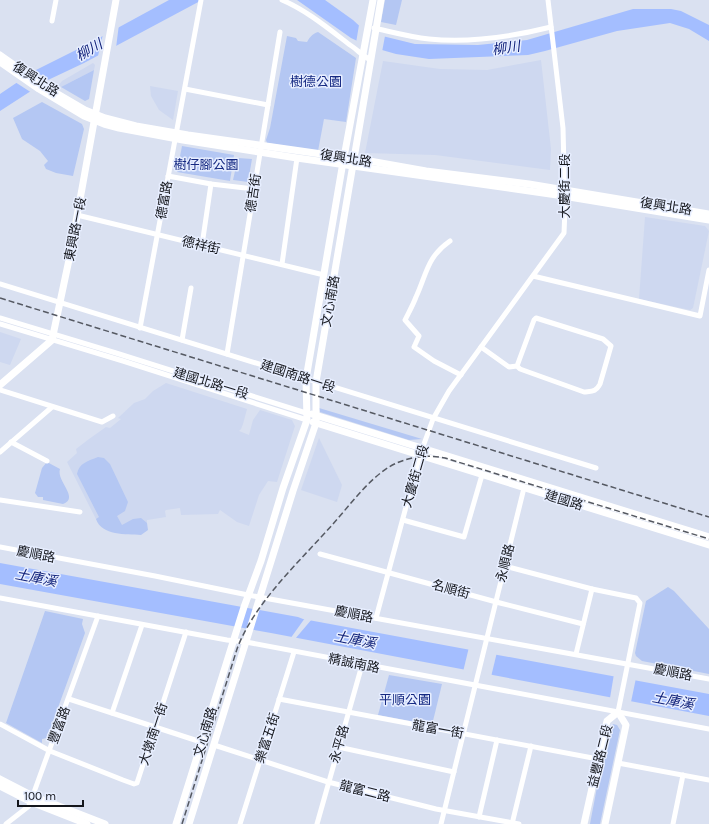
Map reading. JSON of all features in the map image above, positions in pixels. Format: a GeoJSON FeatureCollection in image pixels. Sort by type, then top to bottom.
{"type":"FeatureCollection","features":[{"type":"Feature","properties":{"kind":"main road","name":"東興路一段"},"geometry":{"type":"LineString","coordinates":[[52,337],[78,215],[116,0]]}},
{"type":"Feature","properties":{"kind":"main road","name":"文心南路"},"geometry":{"type":"LineString","coordinates":[[176,824],[248,595],[261,561],[307,416],[306,379],[373,0]]}},
{"type":"Feature","properties":{"kind":"main road","name":"文心南路"},"geometry":{"type":"LineString","coordinates":[[189,824],[315,419],[316,382],[381,0]]}},
{"type":"Feature","properties":{"kind":"main road","name":"復興北路"},"geometry":{"type":"LineString","coordinates":[[0,55],[23,75]]}},
{"type":"Feature","properties":{"kind":"main road","name":"復興北路"},"geometry":{"type":"LineString","coordinates":[[0,62],[42,88],[85,110],[95,118],[177,136],[344,161]]}},
{"type":"Feature","properties":{"kind":"main road","name":"復興北路"},"geometry":{"type":"LineString","coordinates":[[260,149],[297,158],[354,162],[529,184],[564,193],[709,220]]}},
{"type":"Feature","properties":{"kind":"main road","name":"復興北路"},"geometry":{"type":"LineString","coordinates":[[564,193],[709,214]]}},
{"type":"Feature","properties":{"kind":"main road"},"geometry":{"type":"LineString","coordinates":[[0,385],[52,337]]}},
{"type":"Feature","properties":{"kind":"main road","name":"建國北路一段"},"geometry":{"type":"LineString","coordinates":[[307,416],[421,452]]}},
{"type":"Feature","properties":{"kind":"main road","name":"建國路"},"geometry":{"type":"LineString","coordinates":[[421,452],[482,475],[709,545]]}},
{"type":"Feature","properties":{"kind":"main road","name":"建國路"},"geometry":{"type":"LineString","coordinates":[[421,452],[709,537]]}},
{"type":"Feature","properties":{"kind":"main road","name":"益豐路二段"},"geometry":{"type":"LineString","coordinates":[[584,824],[606,721],[618,712],[626,725],[605,824]]}},
{"type":"Feature","properties":{"kind":"main road"},"geometry":{"type":"LineString","coordinates":[[0,779],[32,799],[106,824]]}},
{"type":"Feature","properties":{"kind":"main road"},"geometry":{"type":"LineString","coordinates":[[0,786],[87,824]]}},
{"type":"Feature","properties":{"kind":"street"},"geometry":{"type":"LineString","coordinates":[[52,21],[56,0]]}},
{"type":"Feature","properties":{"kind":"street"},"geometry":{"type":"LineString","coordinates":[[282,0],[292,4],[356,49],[363,57],[370,60]]}},
{"type":"Feature","properties":{"kind":"street","name":"大慶街二段"},"geometry":{"type":"LineString","coordinates":[[376,618],[421,452],[433,419],[441,403],[564,232],[565,209],[563,128],[559,80],[548,0]]}},
{"type":"Feature","properties":{"kind":"street","name":"德富路"},"geometry":{"type":"LineString","coordinates":[[140,328],[201,1]]}},
{"type":"Feature","properties":{"kind":"street"},"geometry":{"type":"LineString","coordinates":[[368,28],[429,39],[471,40],[523,34],[551,28]]}},
{"type":"Feature","properties":{"kind":"street","name":"德吉街"},"geometry":{"type":"LineString","coordinates":[[227,354],[280,32]]}},
{"type":"Feature","properties":{"kind":"street"},"geometry":{"type":"LineString","coordinates":[[185,89],[268,105]]}},
{"type":"Feature","properties":{"kind":"street"},"geometry":{"type":"LineString","coordinates":[[282,264],[297,158]]}},
{"type":"Feature","properties":{"kind":"street"},"geometry":{"type":"LineString","coordinates":[[168,176],[211,184],[254,189]]}},
{"type":"Feature","properties":{"kind":"street"},"geometry":{"type":"LineString","coordinates":[[202,245],[211,184]]}},
{"type":"Feature","properties":{"kind":"street","name":"德祥街"},"geometry":{"type":"LineString","coordinates":[[78,215],[324,275]]}},
{"type":"Feature","properties":{"kind":"street"},"geometry":{"type":"LineString","coordinates":[[450,241],[440,248],[432,258],[417,296],[405,320],[419,336],[414,347],[434,361],[461,375]]}},
{"type":"Feature","properties":{"kind":"street"},"geometry":{"type":"LineString","coordinates":[[533,276],[700,316],[709,270]]}},
{"type":"Feature","properties":{"kind":"street","name":"建國南路一段"},"geometry":{"type":"LineString","coordinates":[[0,284],[433,419],[596,468]]}},
{"type":"Feature","properties":{"kind":"street"},"geometry":{"type":"LineString","coordinates":[[182,340],[191,288]]}},
{"type":"Feature","properties":{"kind":"street","name":"建國北路一段"},"geometry":{"type":"LineString","coordinates":[[0,318],[52,337],[307,416]]}},
{"type":"Feature","properties":{"kind":"street"},"geometry":{"type":"LineString","coordinates":[[481,347],[509,367],[517,366],[520,369],[584,392],[594,391],[600,384],[611,346],[604,339],[536,318],[517,366]]}},
{"type":"Feature","properties":{"kind":"street","name":"建國北路一段"},"geometry":{"type":"LineString","coordinates":[[0,324],[52,337]]}},
{"type":"Feature","properties":{"kind":"street"},"geometry":{"type":"LineString","coordinates":[[0,390],[102,422],[113,416]]}},
{"type":"Feature","properties":{"kind":"street"},"geometry":{"type":"LineString","coordinates":[[0,452],[52,407]]}},
{"type":"Feature","properties":{"kind":"street"},"geometry":{"type":"LineString","coordinates":[[11,442],[47,462]]}},
{"type":"Feature","properties":{"kind":"street"},"geometry":{"type":"LineString","coordinates":[[403,520],[464,537],[482,475]]}},
{"type":"Feature","properties":{"kind":"street","name":"永順路"},"geometry":{"type":"LineString","coordinates":[[475,686],[524,488]]}},
{"type":"Feature","properties":{"kind":"street"},"geometry":{"type":"LineString","coordinates":[[0,500],[80,512]]}},
{"type":"Feature","properties":{"kind":"street","name":"慶順路"},"geometry":{"type":"LineString","coordinates":[[0,547],[248,595],[709,679]]}},
{"type":"Feature","properties":{"kind":"street","name":"名順街"},"geometry":{"type":"LineString","coordinates":[[320,554],[583,624]]}},
{"type":"Feature","properties":{"kind":"street"},"geometry":{"type":"LineString","coordinates":[[505,566],[592,589],[636,598],[640,603],[618,712]]}},
{"type":"Feature","properties":{"kind":"street"},"geometry":{"type":"LineString","coordinates":[[576,654],[592,589]]}},
{"type":"Feature","properties":{"kind":"street","name":"精誠南路"},"geometry":{"type":"LineString","coordinates":[[0,598],[142,625],[246,642],[709,729]]}},
{"type":"Feature","properties":{"kind":"street","name":"豐富路"},"geometry":{"type":"LineString","coordinates":[[6,824],[27,808],[32,799],[98,616]]}},
{"type":"Feature","properties":{"kind":"street"},"geometry":{"type":"LineString","coordinates":[[112,713],[142,625]]}},
{"type":"Feature","properties":{"kind":"street","name":"大墩南一街"},"geometry":{"type":"LineString","coordinates":[[0,724],[50,751],[134,784],[137,783],[186,632]]}},
{"type":"Feature","properties":{"kind":"street","name":"樂富五街"},"geometry":{"type":"LineString","coordinates":[[240,824],[294,652]]}},
{"type":"Feature","properties":{"kind":"street","name":"永平路"},"geometry":{"type":"LineString","coordinates":[[317,824],[362,665]]}},
{"type":"Feature","properties":{"kind":"street"},"geometry":{"type":"LineString","coordinates":[[441,824],[475,686]]}},
{"type":"Feature","properties":{"kind":"street"},"geometry":{"type":"LineString","coordinates":[[69,699],[202,742]]}},
{"type":"Feature","properties":{"kind":"street","name":"龍富一街"},"geometry":{"type":"LineString","coordinates":[[279,699],[598,759]]}},
{"type":"Feature","properties":{"kind":"street"},"geometry":{"type":"LineString","coordinates":[[479,817],[497,740]]}},
{"type":"Feature","properties":{"kind":"street","name":"龍富二路"},"geometry":{"type":"LineString","coordinates":[[214,745],[328,782],[445,811],[520,824]]}},
{"type":"Feature","properties":{"kind":"street"},"geometry":{"type":"LineString","coordinates":[[512,823],[531,746]]}},
{"type":"Feature","properties":{"kind":"street"},"geometry":{"type":"LineString","coordinates":[[338,747],[454,772]]}},
{"type":"Feature","properties":{"kind":"street"},"geometry":{"type":"LineString","coordinates":[[618,763],[709,780]]}},
{"type":"Feature","properties":{"kind":"street"},"geometry":{"type":"LineString","coordinates":[[673,824],[683,775]]}},
{"type":"Feature","properties":{"kind":"shaded area"},"geometry":{"type":"Polygon","coordinates":[[[541,60],[551,149],[550,170],[435,155],[365,153],[383,61],[440,69],[487,70],[541,60]]]}},
{"type":"Feature","properties":{"kind":"shaded area"},"geometry":{"type":"Polygon","coordinates":[[[93,63],[95,65],[94,70],[61,87],[59,85],[62,81],[93,63]]]}},
{"type":"Feature","properties":{"kind":"shaded area"},"geometry":{"type":"Polygon","coordinates":[[[150,86],[178,91],[173,120],[159,110],[151,96],[150,86]]]}},
{"type":"Feature","properties":{"kind":"shaded area"},"geometry":{"type":"Polygon","coordinates":[[[645,217],[705,226],[709,231],[693,308],[690,310],[639,299],[645,217]]]}},
{"type":"Feature","properties":{"kind":"shaded area"},"geometry":{"type":"Polygon","coordinates":[[[0,332],[21,339],[10,365],[0,362],[0,332]]]}},
{"type":"Feature","properties":{"kind":"shaded area"},"geometry":{"type":"Polygon","coordinates":[[[166,383],[247,409],[243,424],[239,431],[249,435],[253,420],[260,410],[292,420],[295,426],[277,482],[268,481],[259,495],[249,526],[237,522],[220,510],[218,514],[181,515],[180,508],[166,510],[166,517],[147,520],[147,527],[111,530],[99,525],[67,462],[77,453],[76,449],[106,427],[110,428],[121,419],[118,418],[134,403],[145,399],[153,391],[166,383]]]}},
{"type":"Feature","properties":{"kind":"shaded area"},"geometry":{"type":"Polygon","coordinates":[[[319,438],[342,485],[337,502],[301,490],[319,438]]]}},
{"type":"Feature","properties":{"kind":"green space"},"geometry":{"type":"Polygon","coordinates":[[[385,0],[402,0],[396,25],[381,22],[385,0]]]}},
{"type":"Feature","properties":{"kind":"green space","name":"樹德公園"},"geometry":{"type":"Polygon","coordinates":[[[318,32],[356,58],[346,122],[324,119],[318,151],[267,143],[266,140],[270,128],[287,36],[296,38],[298,41],[307,42],[311,36],[318,32]]]}},
{"type":"Feature","properties":{"kind":"green space"},"geometry":{"type":"Polygon","coordinates":[[[94,70],[89,99],[85,101],[61,87],[94,70]]]}},
{"type":"Feature","properties":{"kind":"green space"},"geometry":{"type":"Polygon","coordinates":[[[42,102],[82,124],[84,129],[73,176],[56,173],[46,169],[44,165],[48,161],[40,151],[22,139],[13,118],[42,102]]]}},
{"type":"Feature","properties":{"kind":"green space","name":"樹仔腳公園"},"geometry":{"type":"Polygon","coordinates":[[[182,146],[234,155],[230,181],[177,172],[182,146]]]}},
{"type":"Feature","properties":{"kind":"green space"},"geometry":{"type":"Polygon","coordinates":[[[238,158],[252,159],[248,182],[233,180],[238,158]]]}},
{"type":"Feature","properties":{"kind":"green space"},"geometry":{"type":"Polygon","coordinates":[[[319,408],[422,439],[409,440],[320,412],[319,408]]]}},
{"type":"Feature","properties":{"kind":"green space"},"geometry":{"type":"Polygon","coordinates":[[[98,457],[104,458],[110,464],[128,502],[125,511],[117,516],[122,525],[133,519],[141,518],[147,523],[148,530],[141,535],[115,533],[103,529],[99,525],[96,519],[99,517],[77,474],[82,465],[87,461],[98,457]]]}},
{"type":"Feature","properties":{"kind":"green space"},"geometry":{"type":"Polygon","coordinates":[[[47,462],[60,469],[61,479],[69,498],[68,501],[63,504],[43,500],[43,497],[38,497],[35,493],[42,468],[47,462]]]}},
{"type":"Feature","properties":{"kind":"green space"},"geometry":{"type":"Polygon","coordinates":[[[668,587],[674,591],[709,629],[709,674],[642,661],[636,656],[635,653],[646,601],[668,587]]]}},
{"type":"Feature","properties":{"kind":"green space"},"geometry":{"type":"Polygon","coordinates":[[[45,611],[83,619],[82,624],[85,633],[47,738],[42,739],[42,743],[6,723],[45,611]]]}},
{"type":"Feature","properties":{"kind":"green space","name":"平順公園"},"geometry":{"type":"Polygon","coordinates":[[[389,675],[442,684],[432,725],[378,715],[389,675]]]}},
{"type":"Feature","properties":{"kind":"green space"},"geometry":{"type":"Polygon","coordinates":[[[613,724],[617,725],[620,730],[600,824],[590,824],[608,729],[613,724]]]}},
{"type":"Feature","properties":{"kind":"water","name":"柳川"},"geometry":{"type":"Polygon","coordinates":[[[169,0],[202,0],[84,63],[48,80],[0,111],[0,94],[34,71],[90,43],[169,0]]]}},
{"type":"Feature","properties":{"kind":"water","name":"柳川"},"geometry":{"type":"Polygon","coordinates":[[[297,0],[325,0],[353,20],[366,32],[415,44],[478,45],[527,40],[633,9],[671,9],[681,11],[709,25],[709,41],[689,29],[670,23],[617,31],[528,55],[429,59],[396,54],[368,46],[351,38],[297,0]]]}},
{"type":"Feature","properties":{"kind":"water","name":"土庫溪"},"geometry":{"type":"Polygon","coordinates":[[[0,563],[709,694],[709,716],[271,633],[0,584],[0,563]]]}},
{"type":"Feature","properties":{"kind":"pier"},"geometry":{"type":"Polygon","coordinates":[[[119,24],[116,48],[98,56],[103,34],[119,24]]]}},
{"type":"Feature","properties":{"kind":"pier"},"geometry":{"type":"Polygon","coordinates":[[[359,25],[367,30],[385,36],[382,52],[356,43],[359,25]]]}},
{"type":"Feature","properties":{"kind":"pier"},"geometry":{"type":"Polygon","coordinates":[[[32,69],[50,81],[32,93],[15,82],[32,69]]]}},
{"type":"Feature","properties":{"kind":"pier"},"geometry":{"type":"Polygon","coordinates":[[[305,618],[312,619],[295,639],[296,640],[290,639],[305,618]]]}},
{"type":"Feature","properties":{"kind":"pier"},"geometry":{"type":"Polygon","coordinates":[[[469,647],[497,652],[491,677],[463,672],[469,647]]]}},
{"type":"Feature","properties":{"kind":"pier"},"geometry":{"type":"Polygon","coordinates":[[[614,674],[636,678],[631,702],[610,698],[614,674]]]}},
{"type":"Feature","properties":{"kind":"railway"},"geometry":{"type":"LineString","coordinates":[[0,298],[709,517]]}},
{"type":"Feature","properties":{"kind":"railway"},"geometry":{"type":"LineString","coordinates":[[182,824],[237,649],[245,632],[266,599],[279,583],[366,486],[389,467],[416,457],[431,456],[445,458],[709,539]]}}]}
